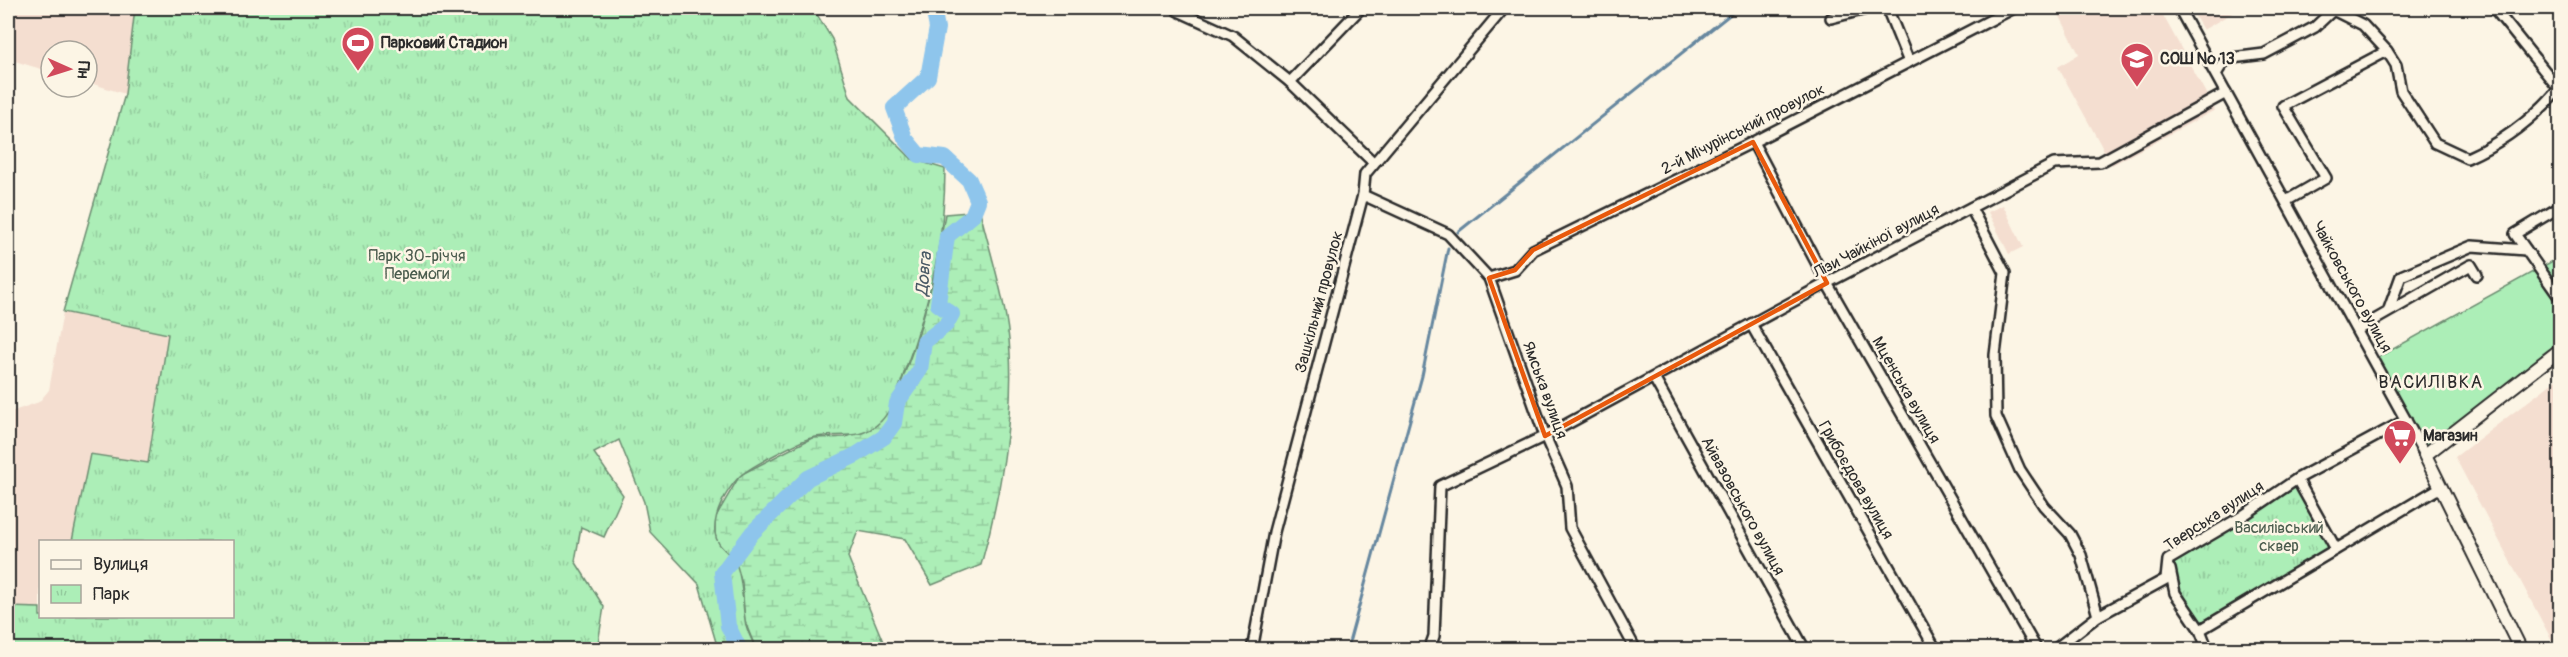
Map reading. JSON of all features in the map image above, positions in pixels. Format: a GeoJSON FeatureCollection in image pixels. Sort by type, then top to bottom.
{"type":"FeatureCollection","features":[{"type":"Feature","properties":{"kind":"street"},"geometry":{"type":"LineString","coordinates":[[1290,82],[1361,8]]}},
{"type":"Feature","properties":{"kind":"street","name":"Зашкільний провулок"},"geometry":{"type":"LineString","coordinates":[[1252,650],[1274,532],[1363,195],[1365,174],[1504,8]]}},
{"type":"Feature","properties":{"kind":"street"},"geometry":{"type":"LineString","coordinates":[[1831,18],[1870,8]]}},
{"type":"Feature","properties":{"kind":"street"},"geometry":{"type":"LineString","coordinates":[[1887,8],[1909,62]]}},
{"type":"Feature","properties":{"kind":"street","name":"2-й Мічурінський провулок"},"geometry":{"type":"LineString","coordinates":[[1489,278],[1515,270],[1533,250],[1753,142],[2014,8]]}},
{"type":"Feature","properties":{"kind":"street","name":"Чайковського вулиця"},"geometry":{"type":"LineString","coordinates":[[2179,8],[2425,455],[2521,650]]}},
{"type":"Feature","properties":{"kind":"street"},"geometry":{"type":"LineString","coordinates":[[2216,74],[2223,63],[2232,58],[2264,54],[2315,27],[2332,9],[2363,25],[2387,51],[2396,65],[2401,91],[2435,143],[2467,158],[2530,120],[2560,90],[2494,8]]}},
{"type":"Feature","properties":{"kind":"street"},"geometry":{"type":"LineString","coordinates":[[1178,11],[1233,36],[1290,82],[1373,162]]}},
{"type":"Feature","properties":{"kind":"street"},"geometry":{"type":"LineString","coordinates":[[2286,201],[2326,178],[2283,105],[2387,51]]}},
{"type":"Feature","properties":{"kind":"street","name":"Лізи Чайкіної вулиця"},"geometry":{"type":"LineString","coordinates":[[1429,650],[1434,636],[1440,486],[1545,436],[1827,283],[2054,164],[2100,162],[2226,93]]}},
{"type":"Feature","properties":{"kind":"street","name":"Мценська вулиця"},"geometry":{"type":"LineString","coordinates":[[1753,142],[1827,283],[2037,650]]}},
{"type":"Feature","properties":{"kind":"street","name":"Ямська вулиця"},"geometry":{"type":"LineString","coordinates":[[1363,195],[1448,234],[1489,278],[1545,436],[1567,486],[1570,528],[1636,650]]}},
{"type":"Feature","properties":{"kind":"street"},"geometry":{"type":"LineString","coordinates":[[2560,207],[2516,234],[2560,298]]}},
{"type":"Feature","properties":{"kind":"street"},"geometry":{"type":"LineString","coordinates":[[1971,208],[2005,273],[1995,355],[1996,416],[2020,470],[2044,506],[2070,534],[2081,555],[2098,616]]}},
{"type":"Feature","properties":{"kind":"street"},"geometry":{"type":"LineString","coordinates":[[2389,309],[2401,276],[2416,268],[2472,246],[2526,250]]}},
{"type":"Feature","properties":{"kind":"street"},"geometry":{"type":"LineString","coordinates":[[2357,330],[2389,309],[2471,265],[2477,275]]}},
{"type":"Feature","properties":{"kind":"street","name":"Грибоєдова вулиця"},"geometry":{"type":"LineString","coordinates":[[1751,324],[1936,650]]}},
{"type":"Feature","properties":{"kind":"street"},"geometry":{"type":"LineString","coordinates":[[2425,455],[2560,350]]}},
{"type":"Feature","properties":{"kind":"street","name":"Айвазовського вулиця"},"geometry":{"type":"LineString","coordinates":[[1654,378],[1805,650]]}},
{"type":"Feature","properties":{"kind":"street","name":"Тверська вулиця"},"geometry":{"type":"LineString","coordinates":[[2054,650],[2098,616],[2166,579],[2168,560],[2241,517],[2297,479],[2406,420]]}},
{"type":"Feature","properties":{"kind":"street"},"geometry":{"type":"LineString","coordinates":[[2297,479],[2336,549]]}},
{"type":"Feature","properties":{"kind":"street"},"geometry":{"type":"LineString","coordinates":[[2200,630],[2440,487]]}},
{"type":"Feature","properties":{"kind":"street"},"geometry":{"type":"LineString","coordinates":[[2168,560],[2175,593],[2200,630],[2208,650]]}},
{"type":"Feature","properties":{"kind":"highlighted area"},"geometry":{"type":"Polygon","coordinates":[[[1753,142],[1827,283],[1545,436],[1489,278],[1515,270],[1533,250],[1753,142]]]}},
{"type":"Feature","properties":{"kind":"shaded area"},"geometry":{"type":"Polygon","coordinates":[[[8,8],[135,8],[125,94],[99,86],[99,39],[39,39],[39,68],[8,59],[8,8]]]}},
{"type":"Feature","properties":{"kind":"shaded area","name":"СОШ № 13"},"geometry":{"type":"Polygon","coordinates":[[[2074,8],[2159,8],[2215,110],[2112,165],[2058,67],[2079,54],[2060,16],[2074,8]]]}},
{"type":"Feature","properties":{"kind":"shaded area"},"geometry":{"type":"Polygon","coordinates":[[[2190,8],[2238,8],[2239,9],[2203,30],[2190,8]]]}},
{"type":"Feature","properties":{"kind":"shaded area"},"geometry":{"type":"Polygon","coordinates":[[[2003,205],[2023,247],[2009,254],[1988,212],[2003,205]]]}},
{"type":"Feature","properties":{"kind":"shaded area"},"geometry":{"type":"Polygon","coordinates":[[[63,312],[168,333],[148,463],[90,454],[72,540],[39,540],[39,608],[8,607],[8,413],[39,402],[49,390],[63,312]]]}},
{"type":"Feature","properties":{"kind":"shaded area"},"geometry":{"type":"Polygon","coordinates":[[[2560,377],[2560,649],[2557,650],[2455,457],[2560,377]]]}},
{"type":"Feature","properties":{"kind":"green space","name":"Парк 30-річчя Перемоги"},"geometry":{"type":"Polygon","coordinates":[[[135,8],[813,8],[832,39],[850,97],[912,159],[945,169],[942,221],[934,272],[921,323],[892,406],[884,417],[864,432],[811,438],[774,455],[739,477],[721,503],[716,518],[716,539],[737,566],[746,624],[756,649],[718,649],[699,584],[650,532],[644,502],[619,440],[594,453],[623,495],[604,537],[581,527],[575,561],[604,607],[597,649],[8,649],[8,607],[39,608],[39,618],[234,618],[234,540],[72,540],[90,454],[148,463],[168,334],[63,312],[125,94],[135,8]]]}},
{"type":"Feature","properties":{"kind":"green space"},"geometry":{"type":"Polygon","coordinates":[[[980,211],[1006,317],[1011,379],[1004,460],[981,565],[932,585],[905,539],[858,531],[848,557],[886,649],[756,649],[745,622],[742,583],[732,556],[720,548],[715,535],[715,518],[740,475],[812,438],[846,437],[881,421],[899,389],[919,333],[934,276],[945,214],[980,211]]]}},
{"type":"Feature","properties":{"kind":"green space"},"geometry":{"type":"Polygon","coordinates":[[[2560,257],[2560,346],[2425,455],[2373,360],[2560,257]]]}},
{"type":"Feature","properties":{"kind":"green space","name":"Василівський сквер"},"geometry":{"type":"Polygon","coordinates":[[[2297,479],[2336,549],[2200,630],[2175,593],[2168,560],[2297,479]]]}},
{"type":"Feature","properties":{"kind":"waterway","name":"Довга"},"geometry":{"type":"LineString","coordinates":[[740,650],[728,626],[722,573],[752,533],[808,478],[856,455],[884,437],[894,423],[897,403],[920,370],[924,342],[946,325],[952,314],[938,304],[947,236],[972,216],[978,201],[969,180],[945,158],[919,155],[905,138],[894,108],[928,77],[937,28],[933,8]]}},
{"type":"Feature","properties":{"kind":"waterway"},"geometry":{"type":"LineString","coordinates":[[1458,232],[1738,8]]}},
{"type":"Feature","properties":{"kind":"waterway"},"geometry":{"type":"LineString","coordinates":[[1347,650],[1422,376],[1448,248]]}},
{"type":"Feature","properties":{"kind":"place","name":"Парковий Стадион"},"geometry":{"type":"Point","coordinates":[358,72]}},
{"type":"Feature","properties":{"kind":"place","name":"СОШ № 13"},"geometry":{"type":"Point","coordinates":[2137,88]}},
{"type":"Feature","properties":{"kind":"place","name":"Магазин"},"geometry":{"type":"Point","coordinates":[2400,465]}},
{"type":"Feature","properties":{"kind":"district","name":"ВАСИЛІВКА"},"geometry":{"type":"Point","coordinates":[2431,382]}}]}
